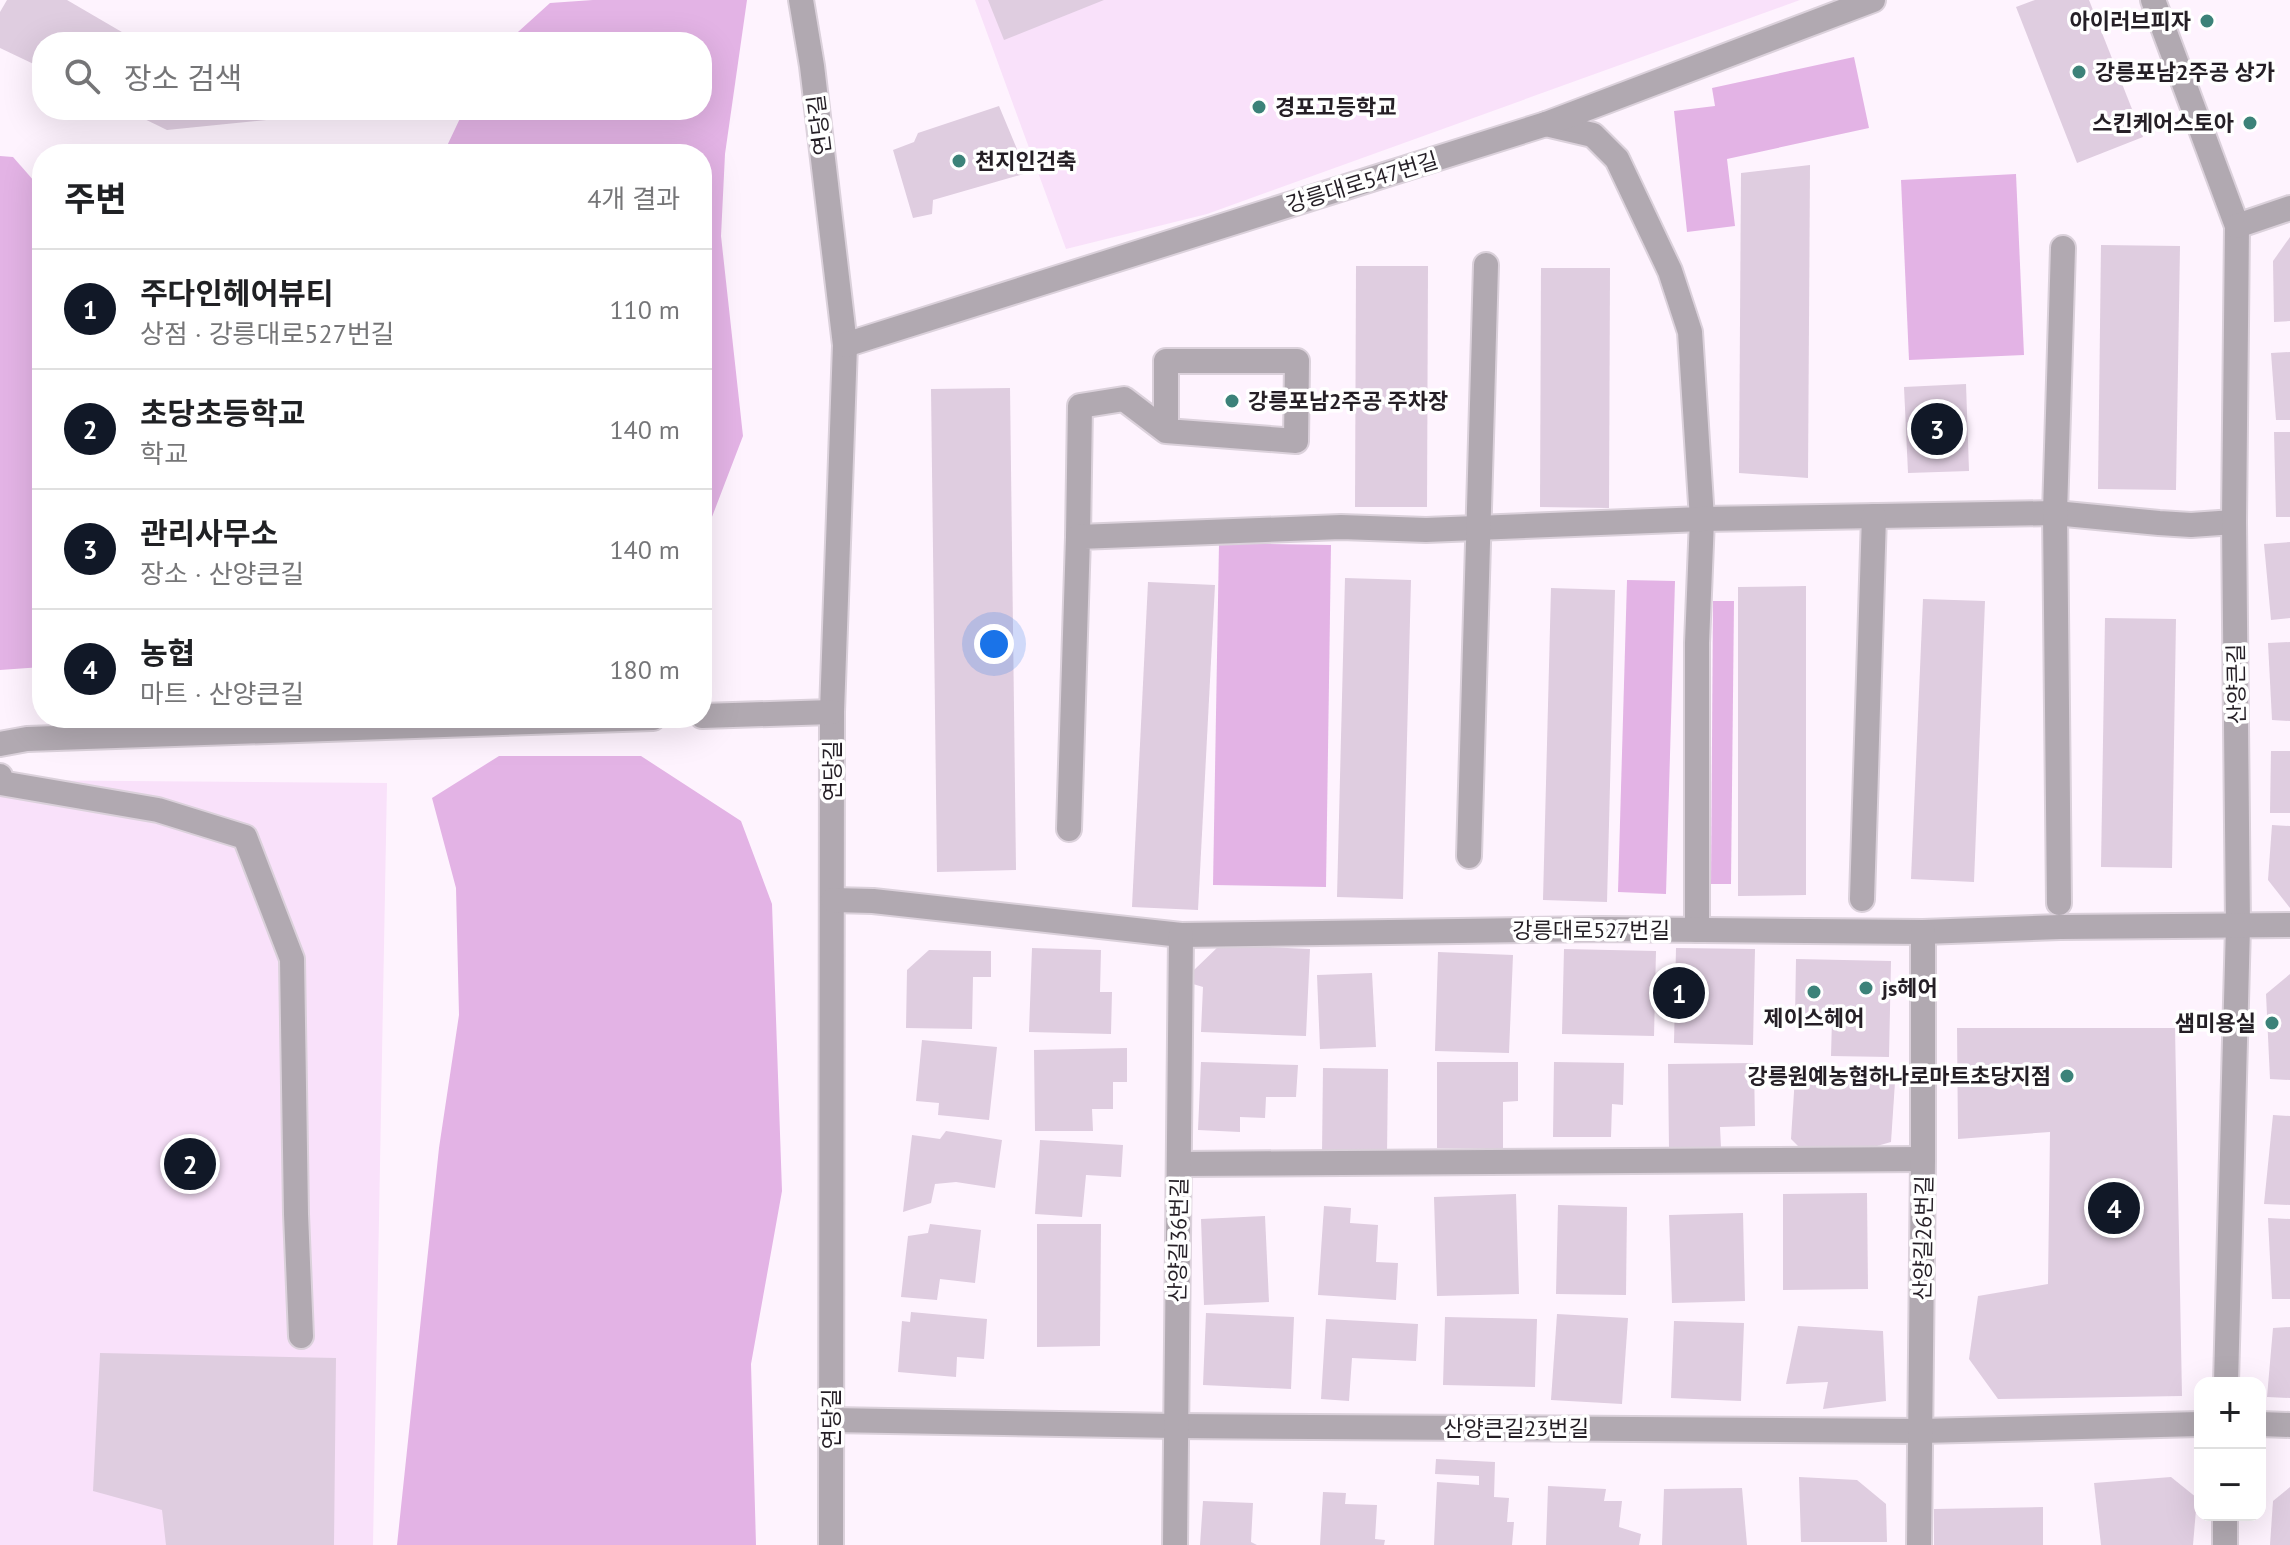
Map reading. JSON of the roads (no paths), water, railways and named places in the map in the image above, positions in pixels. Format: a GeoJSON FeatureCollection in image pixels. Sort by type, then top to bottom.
{"type":"FeatureCollection","features":[{"type":"Feature","properties":{"kind":"street","name":"연당길"},"geometry":{"type":"LineString","coordinates":[[801,0],[812,66],[845,345],[832,712],[831,1545]]}},
{"type":"Feature","properties":{"kind":"street","name":"강릉대로547번길"},"geometry":{"type":"LineString","coordinates":[[845,345],[1546,124],[1873,0]]}},
{"type":"Feature","properties":{"kind":"street","name":"산양큰길"},"geometry":{"type":"LineString","coordinates":[[2153,0],[2237,226],[2234,522],[2238,926],[2226,1377]]}},
{"type":"Feature","properties":{"kind":"street"},"geometry":{"type":"LineString","coordinates":[[1546,124],[1593,135],[1617,159],[1670,271],[1690,332],[1702,519],[1697,643],[1697,930]]}},
{"type":"Feature","properties":{"kind":"street"},"geometry":{"type":"LineString","coordinates":[[2237,226],[2290,208]]}},
{"type":"Feature","properties":{"kind":"street"},"geometry":{"type":"LineString","coordinates":[[2059,903],[2055,513],[2063,248]]}},
{"type":"Feature","properties":{"kind":"street"},"geometry":{"type":"LineString","coordinates":[[1469,856],[1486,265]]}},
{"type":"Feature","properties":{"kind":"street"},"geometry":{"type":"LineString","coordinates":[[1069,829],[1080,406],[1124,399],[1166,431],[1296,441],[1297,361],[1166,361],[1166,431]]}},
{"type":"Feature","properties":{"kind":"street"},"geometry":{"type":"LineString","coordinates":[[1078,537],[1341,527],[1426,530],[1702,519],[2055,513],[2191,525],[2234,522]]}},
{"type":"Feature","properties":{"kind":"street"},"geometry":{"type":"LineString","coordinates":[[1862,899],[1874,516]]}},
{"type":"Feature","properties":{"kind":"street"},"geometry":{"type":"LineString","coordinates":[[712,716],[832,712]]}},
{"type":"Feature","properties":{"kind":"street"},"geometry":{"type":"LineString","coordinates":[[0,744],[27,739],[355,728]]}},
{"type":"Feature","properties":{"kind":"street"},"geometry":{"type":"LineString","coordinates":[[0,776],[1,783],[158,810],[245,837],[292,959],[295,1198],[301,1336]]}},
{"type":"Feature","properties":{"kind":"street","name":"강릉대로527번길"},"geometry":{"type":"LineString","coordinates":[[833,900],[873,901],[1181,935],[1601,929],[1923,932],[2290,925]]}},
{"type":"Feature","properties":{"kind":"street","name":"산양길26번길"},"geometry":{"type":"LineString","coordinates":[[1919,1545],[1923,932]]}},
{"type":"Feature","properties":{"kind":"street","name":"산양길36번길"},"geometry":{"type":"LineString","coordinates":[[1175,1545],[1181,935]]}},
{"type":"Feature","properties":{"kind":"street"},"geometry":{"type":"LineString","coordinates":[[1179,1164],[1923,1159]]}},
{"type":"Feature","properties":{"kind":"street","name":"산양큰길23번길"},"geometry":{"type":"LineString","coordinates":[[831,1420],[1176,1426],[1921,1431],[2194,1424]]}},
{"type":"Feature","properties":{"kind":"street"},"geometry":{"type":"LineString","coordinates":[[2266,1424],[2290,1425]]}},
{"type":"Feature","properties":{"kind":"street"},"geometry":{"type":"LineString","coordinates":[[2225,1521],[2225,1545]]}},
{"type":"Feature","properties":{"kind":"place","name":"아이러브피자"},"geometry":{"type":"Point","coordinates":[2207,21]}},
{"type":"Feature","properties":{"kind":"place","name":"강릉포남2주공 상가"},"geometry":{"type":"Point","coordinates":[2079,72]}},
{"type":"Feature","properties":{"kind":"place","name":"경포고등학교"},"geometry":{"type":"Point","coordinates":[1259,107]}},
{"type":"Feature","properties":{"kind":"place","name":"스킨케어스토아"},"geometry":{"type":"Point","coordinates":[2250,123]}},
{"type":"Feature","properties":{"kind":"place","name":"천지인건축"},"geometry":{"type":"Point","coordinates":[959,161]}},
{"type":"Feature","properties":{"kind":"place","name":"강릉포남2주공 주차장"},"geometry":{"type":"Point","coordinates":[1232,401]}},
{"type":"Feature","properties":{"kind":"place","name":"관리사무소"},"geometry":{"type":"Point","coordinates":[1937,429]}},
{"type":"Feature","properties":{"kind":"place","name":"js헤어"},"geometry":{"type":"Point","coordinates":[1866,988]}},
{"type":"Feature","properties":{"kind":"place","name":"제이스헤어"},"geometry":{"type":"Point","coordinates":[1814,992]}},
{"type":"Feature","properties":{"kind":"place","name":"주다인헤어뷰티"},"geometry":{"type":"Point","coordinates":[1679,993]}},
{"type":"Feature","properties":{"kind":"place","name":"샘미용실"},"geometry":{"type":"Point","coordinates":[2272,1023]}},
{"type":"Feature","properties":{"kind":"place","name":"강릉원예농협하나로마트초당지점"},"geometry":{"type":"Point","coordinates":[2067,1076]}},
{"type":"Feature","properties":{"kind":"place","name":"초당초등학교"},"geometry":{"type":"Point","coordinates":[190,1164]}},
{"type":"Feature","properties":{"kind":"place","name":"농협"},"geometry":{"type":"Point","coordinates":[2114,1208]}}]}
